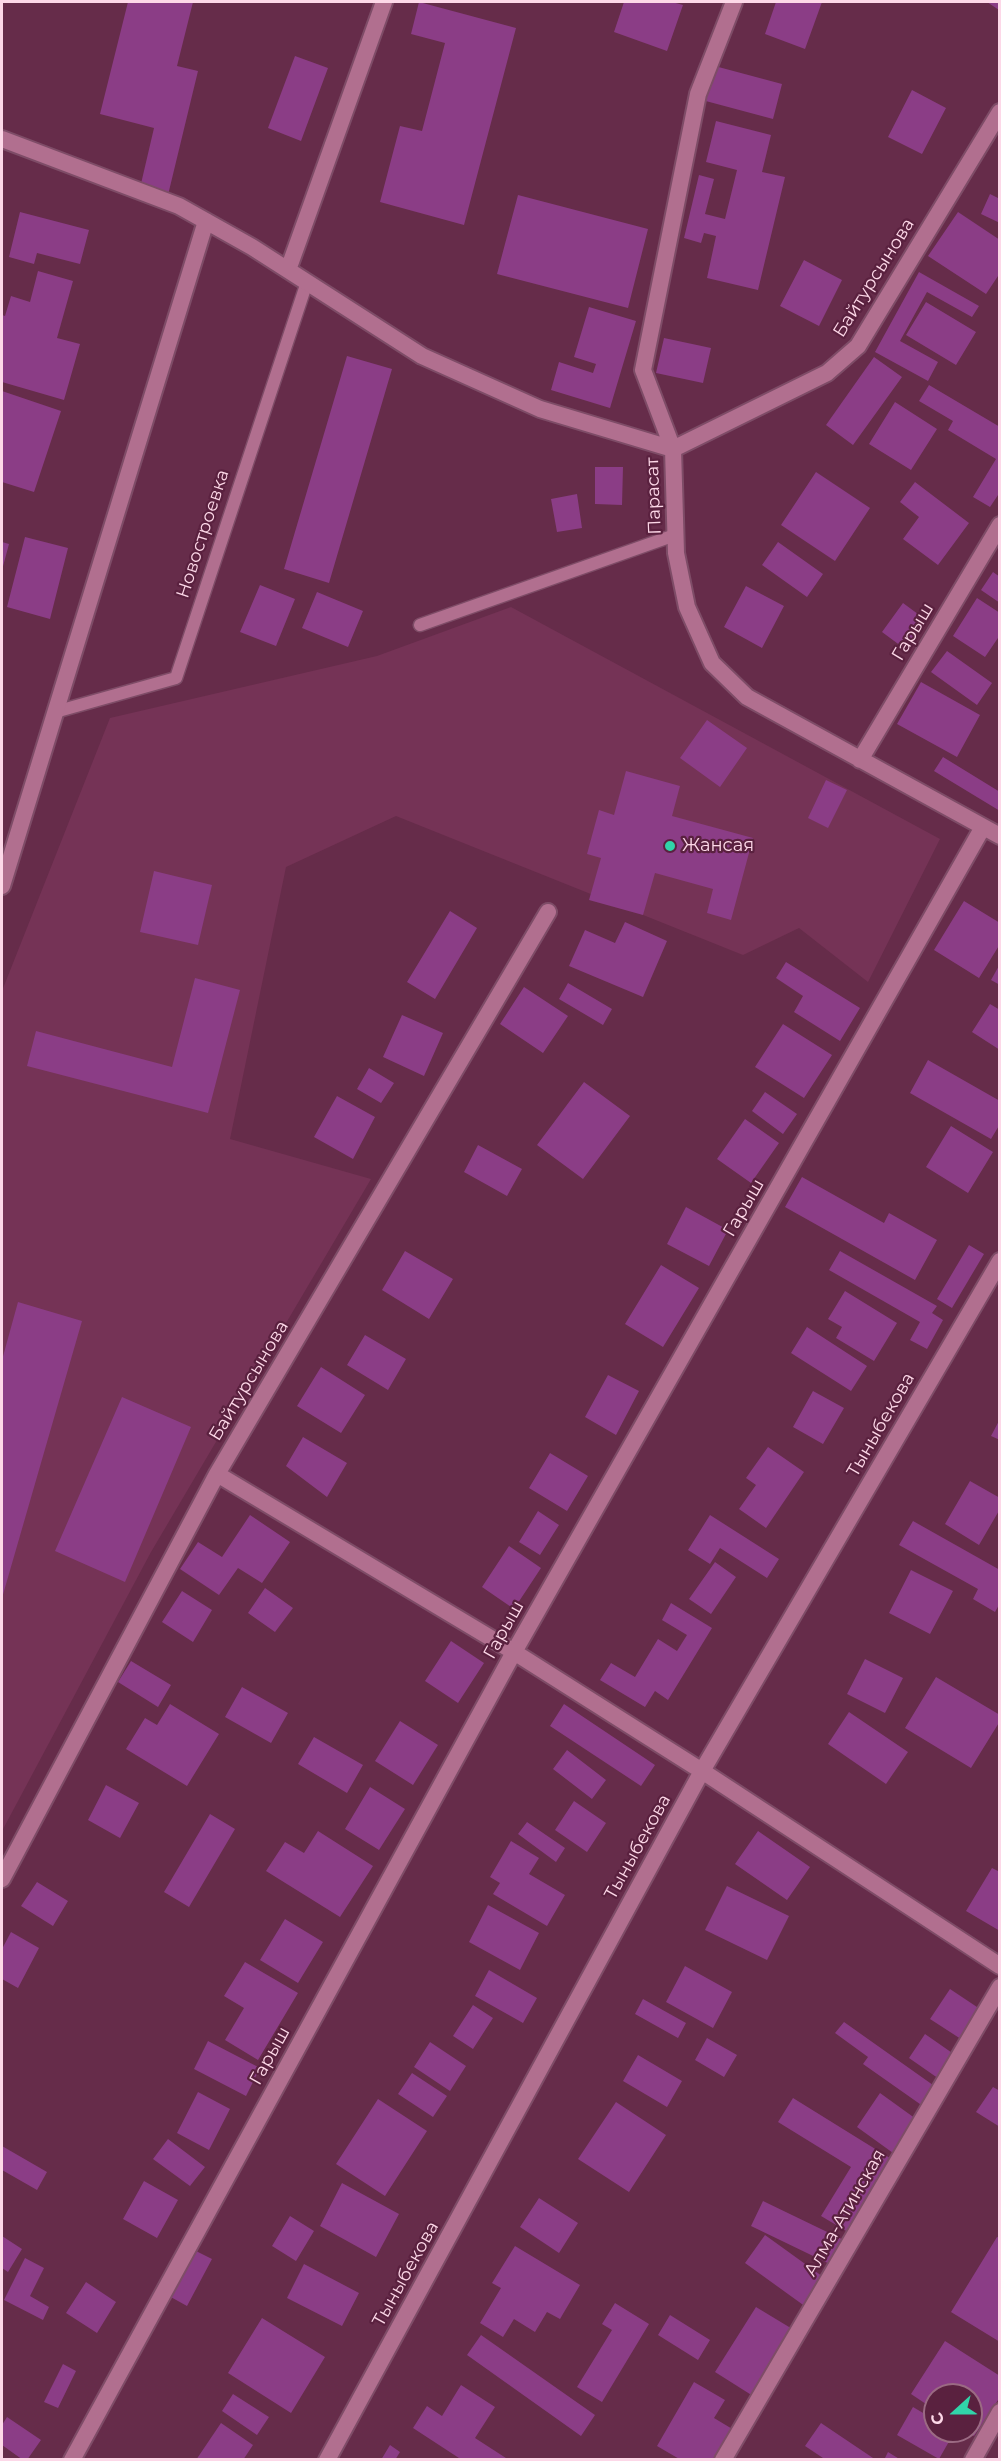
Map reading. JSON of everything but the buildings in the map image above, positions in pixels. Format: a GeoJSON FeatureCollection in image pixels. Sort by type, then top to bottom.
{"type":"FeatureCollection","features":[{"type":"Feature","properties":{"kind":"street"},"geometry":{"type":"LineString","coordinates":[[288,270],[384,2]]}},
{"type":"Feature","properties":{"kind":"street","name":"Парасат"},"geometry":{"type":"LineString","coordinates":[[734,2],[698,94],[643,370],[672,449],[676,553],[687,607],[712,663],[747,698],[999,836]]}},
{"type":"Feature","properties":{"kind":"street","name":"Байтурсынова"},"geometry":{"type":"LineString","coordinates":[[672,449],[827,373],[858,346],[999,112]]}},
{"type":"Feature","properties":{"kind":"street"},"geometry":{"type":"LineString","coordinates":[[2,139],[179,206],[288,270],[422,356],[540,409],[672,449]]}},
{"type":"Feature","properties":{"kind":"street"},"geometry":{"type":"LineString","coordinates":[[2,886],[206,221]]}},
{"type":"Feature","properties":{"kind":"street","name":"Гарыш"},"geometry":{"type":"LineString","coordinates":[[860,760],[999,525]]}},
{"type":"Feature","properties":{"kind":"street","name":"Гарыш"},"geometry":{"type":"LineString","coordinates":[[72,2460],[514,1652],[983,827]]}},
{"type":"Feature","properties":{"kind":"street","name":"Байтурсынова"},"geometry":{"type":"LineString","coordinates":[[2,1879],[217,1474],[548,912]]}},
{"type":"Feature","properties":{"kind":"street","name":"Тыныбекова"},"geometry":{"type":"LineString","coordinates":[[327,2460],[702,1771],[999,1261]]}},
{"type":"Feature","properties":{"kind":"street"},"geometry":{"type":"LineString","coordinates":[[217,1474],[514,1652],[702,1771],[999,1966]]}},
{"type":"Feature","properties":{"kind":"street","name":"Алма-Атинская"},"geometry":{"type":"LineString","coordinates":[[723,2460],[999,1987]]}},
{"type":"Feature","properties":{"kind":"street"},"geometry":{"type":"LineString","coordinates":[[973,2460],[999,2412]]}},
{"type":"Feature","properties":{"kind":"lane","name":"Новостроевка"},"geometry":{"type":"LineString","coordinates":[[55,712],[176,678],[307,282]]}},
{"type":"Feature","properties":{"kind":"lane"},"geometry":{"type":"LineString","coordinates":[[420,625],[675,535]]}},
{"type":"Feature","properties":{"kind":"shaded area"},"geometry":{"type":"Polygon","coordinates":[[[511,607],[940,839],[868,982],[799,928],[743,955],[396,816],[286,867],[230,1139],[371,1179],[151,1552],[2,1831],[2,991],[110,718],[377,656],[511,607]]]}},
{"type":"Feature","properties":{"kind":"place","name":"Жансая"},"geometry":{"type":"Point","coordinates":[670,846]}}]}
